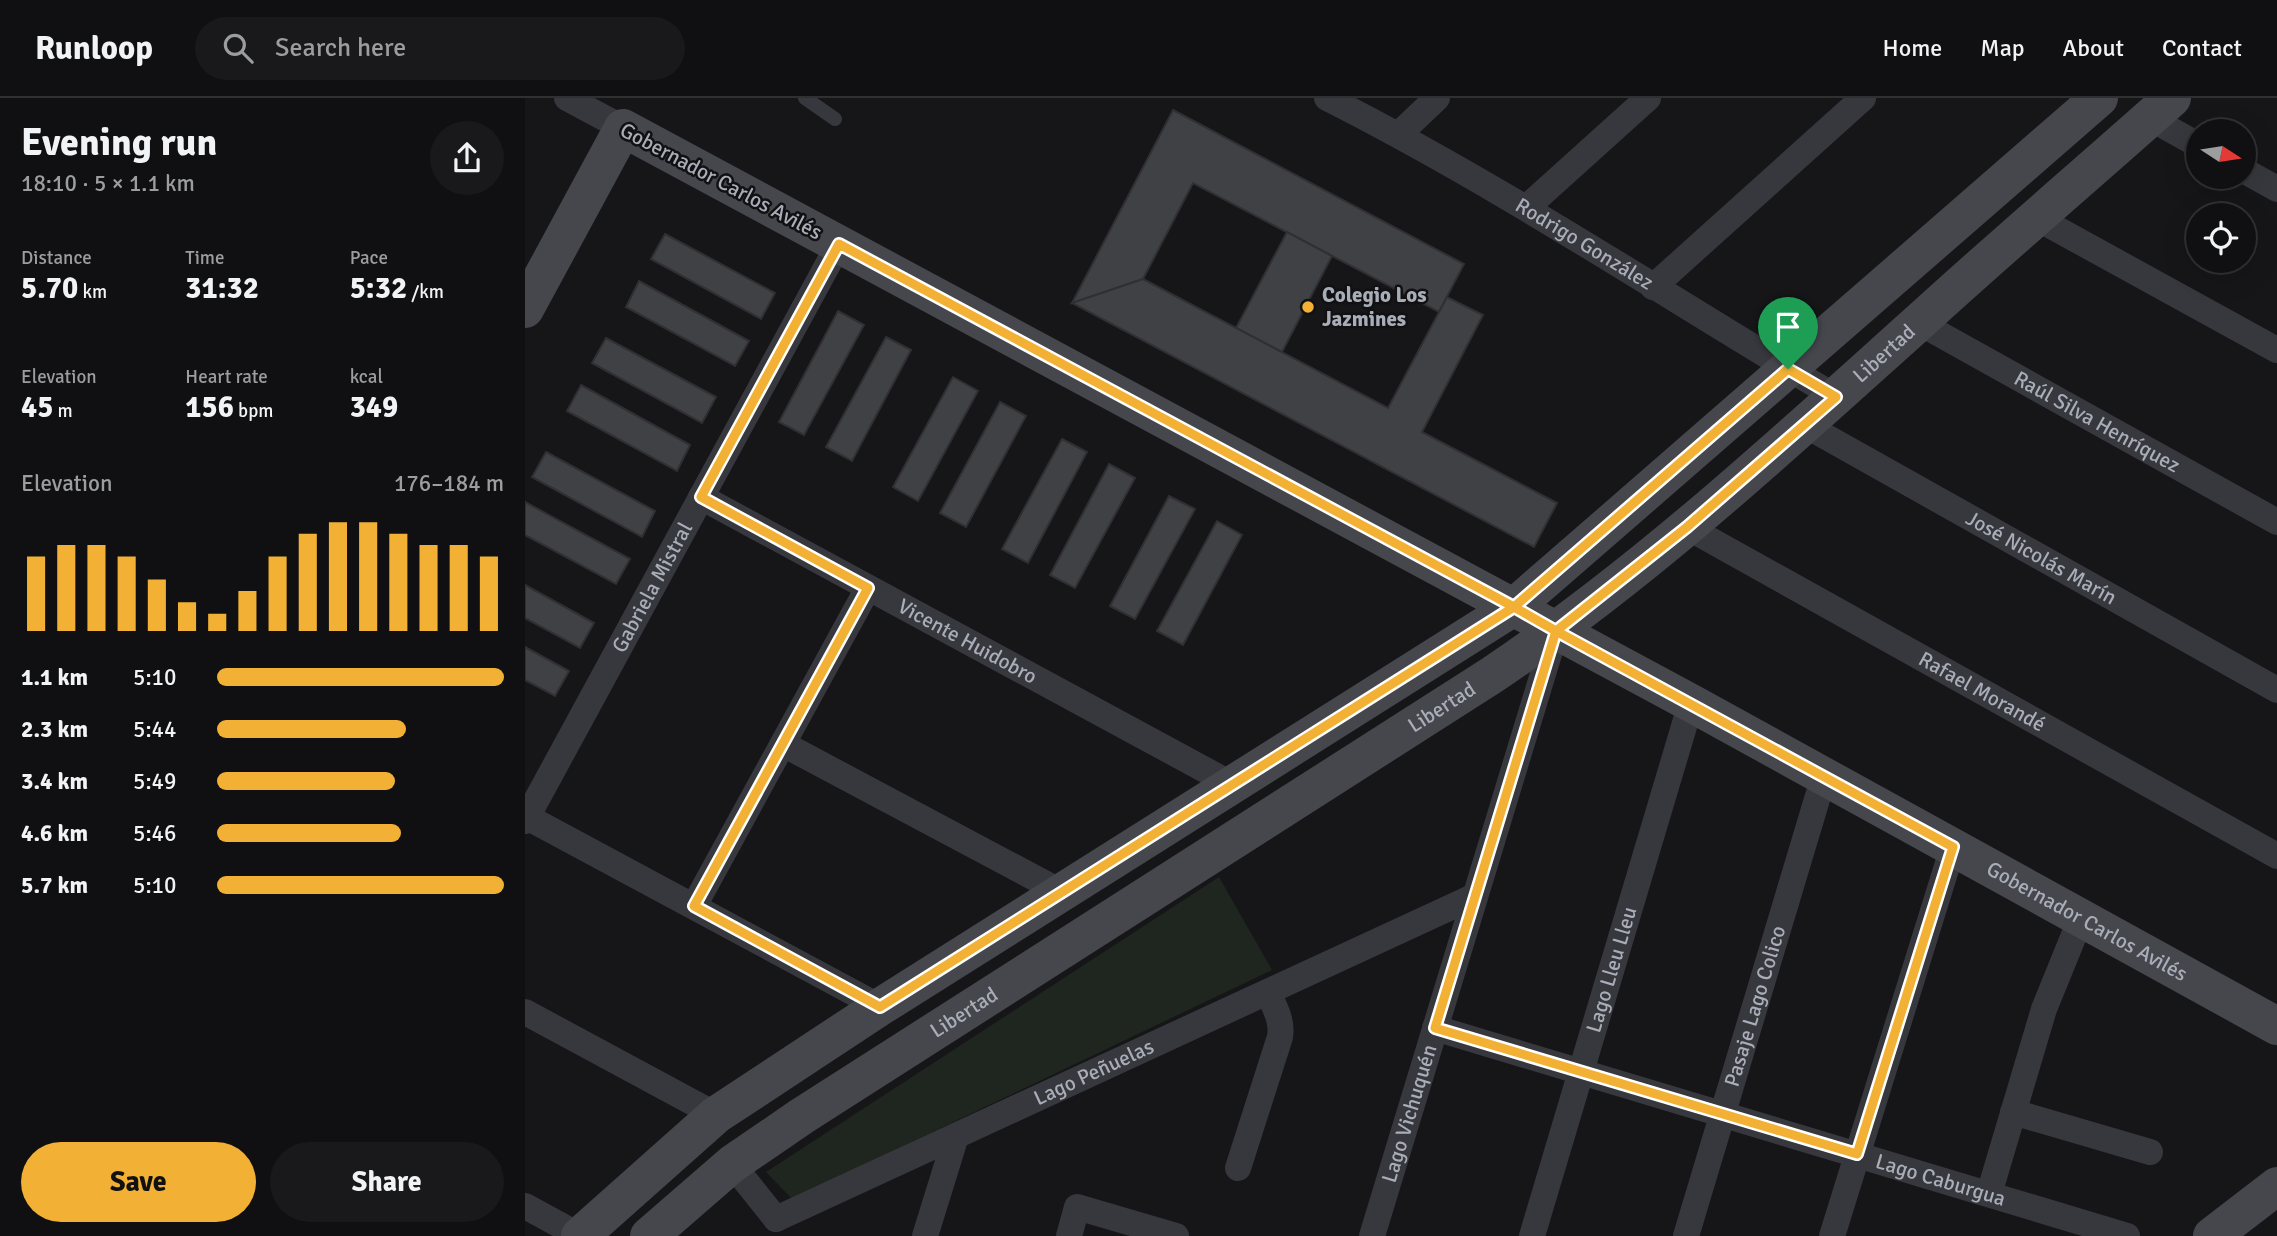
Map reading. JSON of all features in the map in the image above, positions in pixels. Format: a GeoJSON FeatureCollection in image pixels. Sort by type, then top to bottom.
{"type":"FeatureCollection","features":[{"type":"Feature","properties":{"kind":"street","name":"Gobernador Carlos Avilés"},"geometry":{"type":"LineString","coordinates":[[567,98],[1691,703],[2277,1026]]}},
{"type":"Feature","properties":{"kind":"street","name":"Rodrigo González"},"geometry":{"type":"LineString","coordinates":[[1327,98],[1399,134],[1526,208],[1836,397]]}},
{"type":"Feature","properties":{"kind":"street"},"geometry":{"type":"LineString","coordinates":[[1399,134],[1437,98]]}},
{"type":"Feature","properties":{"kind":"street"},"geometry":{"type":"LineString","coordinates":[[1526,208],[1648,98]]}},
{"type":"Feature","properties":{"kind":"street"},"geometry":{"type":"LineString","coordinates":[[1653,287],[1863,98]]}},
{"type":"Feature","properties":{"kind":"street"},"geometry":{"type":"LineString","coordinates":[[525,1206],[580,1236],[716,1115],[880,1007],[1514,607],[2099,98]]}},
{"type":"Feature","properties":{"kind":"street"},"geometry":{"type":"LineString","coordinates":[[2161,108],[2186,133]]}},
{"type":"Feature","properties":{"kind":"street","name":"Libertad"},"geometry":{"type":"LineString","coordinates":[[649,1236],[732,1164],[813,1108],[1492,675],[1556,631],[1687,527],[1805,425],[2035,217],[2161,108]]}},
{"type":"Feature","properties":{"kind":"street"},"geometry":{"type":"LineString","coordinates":[[530,286],[623,128]]}},
{"type":"Feature","properties":{"kind":"street"},"geometry":{"type":"LineString","coordinates":[[2256,177],[2277,189]]}},
{"type":"Feature","properties":{"kind":"street"},"geometry":{"type":"LineString","coordinates":[[2035,217],[2277,350]]}},
{"type":"Feature","properties":{"kind":"street","name":"Gabriela Mistral"},"geometry":{"type":"LineString","coordinates":[[526,819],[839,244]]}},
{"type":"Feature","properties":{"kind":"street","name":"Raúl Silva Henríquez"},"geometry":{"type":"LineString","coordinates":[[1918,322],[2277,522]]}},
{"type":"Feature","properties":{"kind":"street","name":"José Nicolás Marín"},"geometry":{"type":"LineString","coordinates":[[1805,425],[2277,690]]}},
{"type":"Feature","properties":{"kind":"street","name":"Vicente Huidobro"},"geometry":{"type":"LineString","coordinates":[[701,497],[1233,785]]}},
{"type":"Feature","properties":{"kind":"street","name":"Rafael Morandé"},"geometry":{"type":"LineString","coordinates":[[1687,527],[2277,856]]}},
{"type":"Feature","properties":{"kind":"street"},"geometry":{"type":"LineString","coordinates":[[694,906],[868,588]]}},
{"type":"Feature","properties":{"kind":"street","name":"Lago Vichuquén"},"geometry":{"type":"LineString","coordinates":[[1372,1236],[1556,631]]}},
{"type":"Feature","properties":{"kind":"street","name":"Lago Lleu Lleu"},"geometry":{"type":"LineString","coordinates":[[1532,1236],[1691,703]]}},
{"type":"Feature","properties":{"kind":"street"},"geometry":{"type":"LineString","coordinates":[[783,744],[1061,892]]}},
{"type":"Feature","properties":{"kind":"street","name":"Pasaje Lago Colico"},"geometry":{"type":"LineString","coordinates":[[1686,1236],[1824,776]]}},
{"type":"Feature","properties":{"kind":"street"},"geometry":{"type":"LineString","coordinates":[[526,819],[880,1007]]}},
{"type":"Feature","properties":{"kind":"street"},"geometry":{"type":"LineString","coordinates":[[1832,1236],[1953,847]]}},
{"type":"Feature","properties":{"kind":"street","name":"Lago Peñuelas"},"geometry":{"type":"LineString","coordinates":[[732,1164],[774,1227],[956,1136],[1475,896]]}},
{"type":"Feature","properties":{"kind":"street"},"geometry":{"type":"LineString","coordinates":[[1989,1194],[2052,985],[2081,918]]}},
{"type":"Feature","properties":{"kind":"street"},"geometry":{"type":"LineString","coordinates":[[1238,1168],[1282,1026],[1268,992]]}},
{"type":"Feature","properties":{"kind":"street"},"geometry":{"type":"LineString","coordinates":[[525,1012],[716,1115]]}},
{"type":"Feature","properties":{"kind":"street","name":"Lago Caburgua"},"geometry":{"type":"LineString","coordinates":[[1435,1028],[2127,1236]]}},
{"type":"Feature","properties":{"kind":"street"},"geometry":{"type":"LineString","coordinates":[[2013,1112],[2150,1152]]}},
{"type":"Feature","properties":{"kind":"street"},"geometry":{"type":"LineString","coordinates":[[925,1236],[956,1136]]}},
{"type":"Feature","properties":{"kind":"street"},"geometry":{"type":"LineString","coordinates":[[2222,1232],[2277,1186]]}},
{"type":"Feature","properties":{"kind":"street"},"geometry":{"type":"LineString","coordinates":[[1069,1236],[1077,1207],[1176,1236]]}},
{"type":"Feature","properties":{"kind":"lane"},"geometry":{"type":"LineString","coordinates":[[805,98],[835,119]]}},
{"type":"Feature","properties":{"kind":"shaded area"},"geometry":{"type":"Polygon","coordinates":[[[1219,877],[1272,970],[792,1199],[766,1172],[1219,877]]]}},
{"type":"Feature","properties":{"kind":"building"},"geometry":{"type":"Polygon","coordinates":[[[1173,110],[1464,264],[1439,312],[1193,183],[1143,279],[1072,303],[1173,110]]]}},
{"type":"Feature","properties":{"kind":"building"},"geometry":{"type":"Polygon","coordinates":[[[1287,232],[1332,256],[1282,352],[1236,328],[1287,232]]]}},
{"type":"Feature","properties":{"kind":"building"},"geometry":{"type":"Polygon","coordinates":[[[665,234],[775,293],[761,319],[651,259],[665,234]]]}},
{"type":"Feature","properties":{"kind":"building"},"geometry":{"type":"Polygon","coordinates":[[[1143,279],[1388,408],[1447,297],[1483,315],[1422,432],[1557,503],[1534,547],[1072,303],[1143,279]]]}},
{"type":"Feature","properties":{"kind":"building"},"geometry":{"type":"Polygon","coordinates":[[[639,281],[749,341],[735,366],[626,307],[639,281]]]}},
{"type":"Feature","properties":{"kind":"building"},"geometry":{"type":"Polygon","coordinates":[[[838,311],[864,325],[804,435],[779,422],[838,311]]]}},
{"type":"Feature","properties":{"kind":"building"},"geometry":{"type":"Polygon","coordinates":[[[886,337],[911,350],[852,461],[826,447],[886,337]]]}},
{"type":"Feature","properties":{"kind":"building"},"geometry":{"type":"Polygon","coordinates":[[[606,338],[716,397],[702,423],[592,363],[606,338]]]}},
{"type":"Feature","properties":{"kind":"building"},"geometry":{"type":"Polygon","coordinates":[[[953,377],[978,391],[918,501],[893,487],[953,377]]]}},
{"type":"Feature","properties":{"kind":"building"},"geometry":{"type":"Polygon","coordinates":[[[581,385],[690,445],[677,471],[567,411],[581,385]]]}},
{"type":"Feature","properties":{"kind":"building"},"geometry":{"type":"Polygon","coordinates":[[[1000,402],[1026,416],[966,527],[940,513],[1000,402]]]}},
{"type":"Feature","properties":{"kind":"building"},"geometry":{"type":"Polygon","coordinates":[[[1062,439],[1087,452],[1028,563],[1002,549],[1062,439]]]}},
{"type":"Feature","properties":{"kind":"building"},"geometry":{"type":"Polygon","coordinates":[[[546,452],[655,511],[642,537],[532,477],[546,452]]]}},
{"type":"Feature","properties":{"kind":"building"},"geometry":{"type":"Polygon","coordinates":[[[1109,464],[1135,478],[1075,588],[1050,575],[1109,464]]]}},
{"type":"Feature","properties":{"kind":"building"},"geometry":{"type":"Polygon","coordinates":[[[1169,496],[1195,509],[1135,619],[1110,606],[1169,496]]]}},
{"type":"Feature","properties":{"kind":"building"},"geometry":{"type":"Polygon","coordinates":[[[525,502],[630,559],[616,584],[525,535],[525,502]]]}},
{"type":"Feature","properties":{"kind":"building"},"geometry":{"type":"Polygon","coordinates":[[[1217,521],[1242,535],[1183,645],[1157,631],[1217,521]]]}},
{"type":"Feature","properties":{"kind":"building"},"geometry":{"type":"Polygon","coordinates":[[[525,585],[594,623],[580,648],[525,618],[525,585]]]}},
{"type":"Feature","properties":{"kind":"building"},"geometry":{"type":"Polygon","coordinates":[[[525,647],[569,671],[555,696],[525,680],[525,647]]]}},
{"type":"Feature","properties":{"kind":"place","name":"Colegio Los Jazmines"},"geometry":{"type":"Point","coordinates":[1308,307]}},
{"type":"Feature","properties":{"kind":"route"},"geometry":{"type":"LineString","coordinates":[[1788,369],[1514,607],[880,1007],[694,906],[868,588],[701,497],[839,244],[1514,607],[1556,631],[1953,847],[1857,1154],[1435,1028],[1556,631],[1687,527],[1836,397],[1788,369]]}}]}
